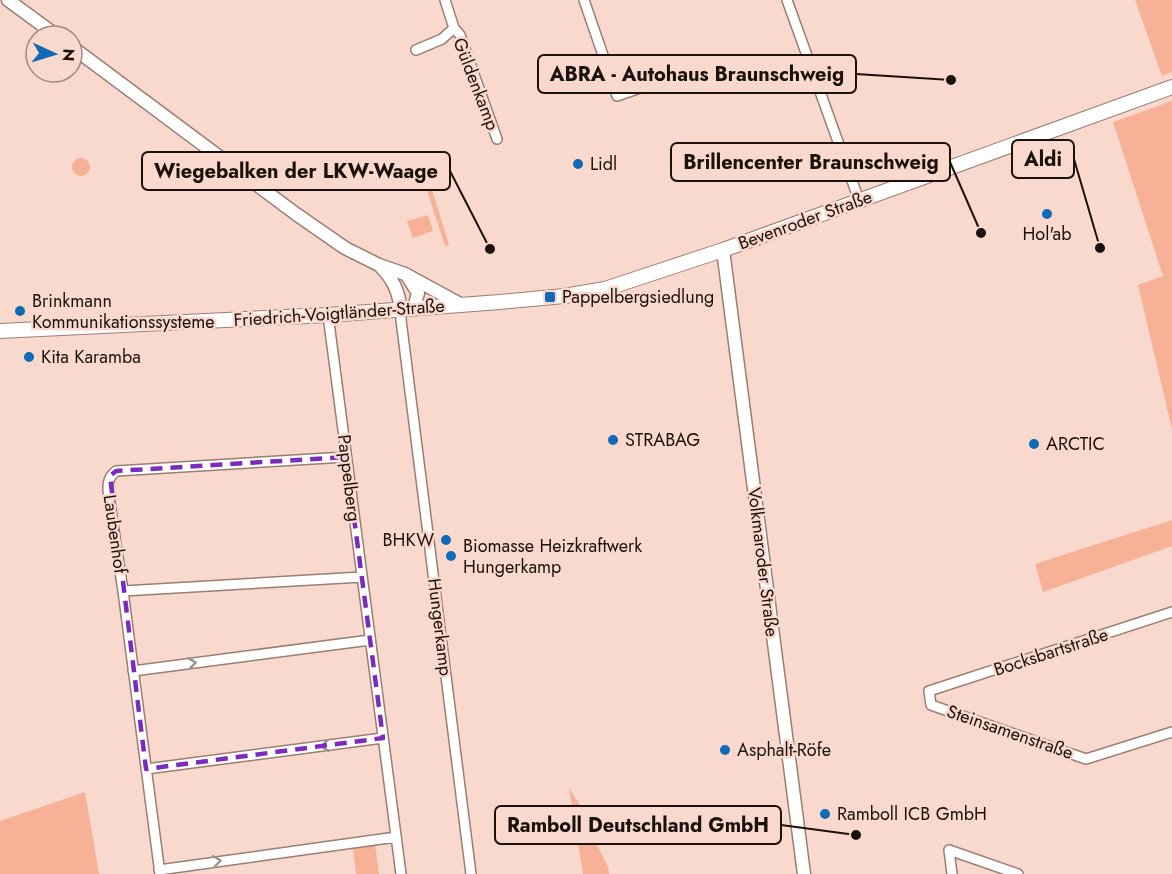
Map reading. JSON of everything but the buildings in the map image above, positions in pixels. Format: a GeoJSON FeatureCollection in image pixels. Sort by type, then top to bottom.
{"type":"FeatureCollection","features":[{"type":"Feature","properties":{"kind":"main road","name":"Bevenroder Straße"},"geometry":{"type":"LineString","coordinates":[[462,305],[564,296],[605,289],[723,250],[1172,87]]}},
{"type":"Feature","properties":{"kind":"main road","name":"Friedrich-Voigtländer-Straße"},"geometry":{"type":"LineString","coordinates":[[0,331],[328,315],[462,305]]}},
{"type":"Feature","properties":{"kind":"street"},"geometry":{"type":"LineString","coordinates":[[8,0],[41,24]]}},
{"type":"Feature","properties":{"kind":"street","name":"Güldenkamp"},"geometry":{"type":"LineString","coordinates":[[445,0],[497,139]]}},
{"type":"Feature","properties":{"kind":"street"},"geometry":{"type":"LineString","coordinates":[[584,0],[608,69]]}},
{"type":"Feature","properties":{"kind":"street"},"geometry":{"type":"LineString","coordinates":[[788,0],[859,200]]}},
{"type":"Feature","properties":{"kind":"street","name":"Güldenkamp"},"geometry":{"type":"LineString","coordinates":[[416,50],[442,39],[454,28]]}},
{"type":"Feature","properties":{"kind":"street"},"geometry":{"type":"LineString","coordinates":[[84,56],[345,248],[379,265],[405,274],[462,305]]}},
{"type":"Feature","properties":{"kind":"street","name":"Volkmaroder Straße"},"geometry":{"type":"LineString","coordinates":[[723,250],[804,874]]}},
{"type":"Feature","properties":{"kind":"street"},"geometry":{"type":"LineString","coordinates":[[379,265],[390,276],[408,308],[418,293],[405,274]]}},
{"type":"Feature","properties":{"kind":"street","name":"Hungerkamp"},"geometry":{"type":"LineString","coordinates":[[408,308],[400,320],[471,874]]}},
{"type":"Feature","properties":{"kind":"street","name":"Pappelberg"},"geometry":{"type":"LineString","coordinates":[[328,315],[401,874]]}},
{"type":"Feature","properties":{"kind":"street","name":"Laubenhof"},"geometry":{"type":"LineString","coordinates":[[346,457],[117,471],[110,476],[108,482],[123,591],[362,578]]}},
{"type":"Feature","properties":{"kind":"street"},"geometry":{"type":"LineString","coordinates":[[123,591],[159,872],[396,837]]}},
{"type":"Feature","properties":{"kind":"street","name":"Bocksbartstraße"},"geometry":{"type":"LineString","coordinates":[[929,692],[1172,612]]}},
{"type":"Feature","properties":{"kind":"street"},"geometry":{"type":"LineString","coordinates":[[134,670],[370,640]]}},
{"type":"Feature","properties":{"kind":"street","name":"Steinsamenstraße"},"geometry":{"type":"LineString","coordinates":[[929,692],[931,705],[1086,759],[1171,735]]}},
{"type":"Feature","properties":{"kind":"street"},"geometry":{"type":"LineString","coordinates":[[146,769],[383,738]]}},
{"type":"Feature","properties":{"kind":"street"},"geometry":{"type":"LineString","coordinates":[[952,874],[949,850],[1018,874]]}},
{"type":"Feature","properties":{"kind":"highlighted area"},"geometry":{"type":"Polygon","coordinates":[[[346,457],[383,738],[146,769],[110,476],[116,471],[346,457]]]}},
{"type":"Feature","properties":{"kind":"shaded area"},"geometry":{"type":"Polygon","coordinates":[[[1135,0],[1172,0],[1172,72],[1162,76],[1135,0]]]}},
{"type":"Feature","properties":{"kind":"shaded area"},"geometry":{"type":"Polygon","coordinates":[[[1172,101],[1172,429],[1138,285],[1163,276],[1113,122],[1172,101]]]}},
{"type":"Feature","properties":{"kind":"shaded area"},"geometry":{"type":"Polygon","coordinates":[[[77,158],[85,158],[90,163],[88,174],[77,176],[72,171],[72,163],[77,158]]]}},
{"type":"Feature","properties":{"kind":"shaded area"},"geometry":{"type":"Polygon","coordinates":[[[424,164],[449,245],[445,246],[419,166],[424,164]]]}},
{"type":"Feature","properties":{"kind":"shaded area"},"geometry":{"type":"Polygon","coordinates":[[[428,215],[433,231],[413,238],[407,221],[428,215]]]}},
{"type":"Feature","properties":{"kind":"shaded area"},"geometry":{"type":"Polygon","coordinates":[[[1172,520],[1172,546],[1043,592],[1035,564],[1172,520]]]}},
{"type":"Feature","properties":{"kind":"shaded area"},"geometry":{"type":"Polygon","coordinates":[[[569,788],[587,816],[609,874],[583,874],[569,788]]]}},
{"type":"Feature","properties":{"kind":"shaded area"},"geometry":{"type":"Polygon","coordinates":[[[85,792],[99,874],[0,874],[0,821],[85,792]]]}},
{"type":"Feature","properties":{"kind":"shaded area"},"geometry":{"type":"Polygon","coordinates":[[[375,844],[379,874],[356,874],[353,847],[375,844]]]}},
{"type":"Feature","properties":{"kind":"place","name":"ABRA - Autohaus Braunschweig"},"geometry":{"type":"Point","coordinates":[951,80]}},
{"type":"Feature","properties":{"kind":"place","name":"Lidl"},"geometry":{"type":"Point","coordinates":[578,164]}},
{"type":"Feature","properties":{"kind":"place","name":"Hol'ab"},"geometry":{"type":"Point","coordinates":[1047,214]}},
{"type":"Feature","properties":{"kind":"place","name":"Brillencenter Braunschweig"},"geometry":{"type":"Point","coordinates":[981,233]}},
{"type":"Feature","properties":{"kind":"place","name":"Aldi"},"geometry":{"type":"Point","coordinates":[1100,248]}},
{"type":"Feature","properties":{"kind":"place","name":"Wiegebalken der LKW-Waage"},"geometry":{"type":"Point","coordinates":[490,249]}},
{"type":"Feature","properties":{"kind":"place","name":"Pappelbergsiedlung"},"geometry":{"type":"Point","coordinates":[550,297]}},
{"type":"Feature","properties":{"kind":"place","name":"Brinkmann Kommunikationssysteme"},"geometry":{"type":"Point","coordinates":[20,311]}},
{"type":"Feature","properties":{"kind":"place","name":"Kita Karamba"},"geometry":{"type":"Point","coordinates":[29,357]}},
{"type":"Feature","properties":{"kind":"place","name":"STRABAG"},"geometry":{"type":"Point","coordinates":[613,440]}},
{"type":"Feature","properties":{"kind":"place","name":"ARCTIC"},"geometry":{"type":"Point","coordinates":[1034,444]}},
{"type":"Feature","properties":{"kind":"place","name":"BHKW"},"geometry":{"type":"Point","coordinates":[446,540]}},
{"type":"Feature","properties":{"kind":"place","name":"Biomasse Heizkraftwerk Hungerkamp"},"geometry":{"type":"Point","coordinates":[451,556]}},
{"type":"Feature","properties":{"kind":"place","name":"Asphalt-Röfe"},"geometry":{"type":"Point","coordinates":[725,750]}},
{"type":"Feature","properties":{"kind":"place","name":"Ramboll ICB GmbH"},"geometry":{"type":"Point","coordinates":[825,814]}},
{"type":"Feature","properties":{"kind":"place","name":"Ramboll Deutschland GmbH"},"geometry":{"type":"Point","coordinates":[856,835]}}]}
